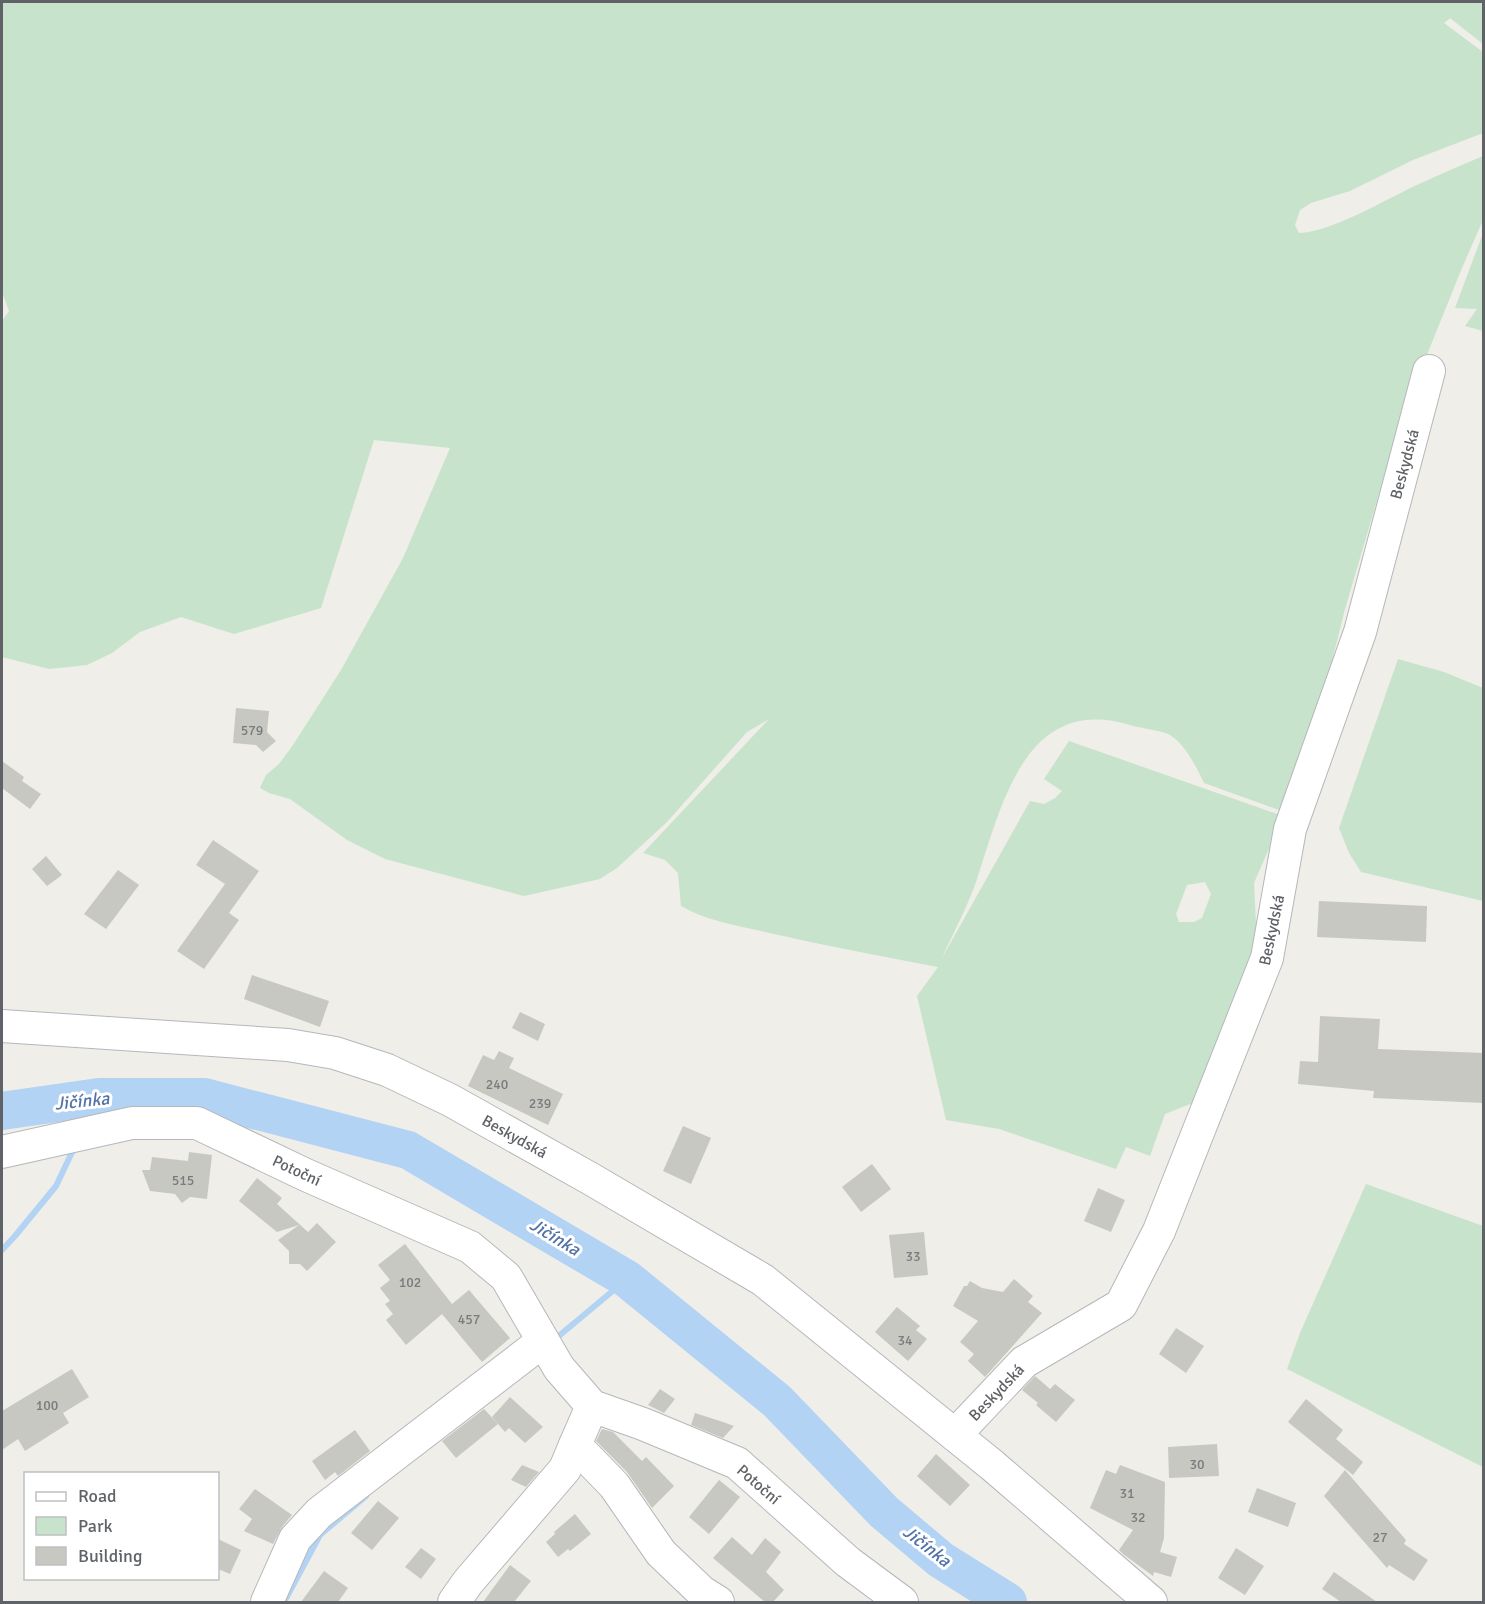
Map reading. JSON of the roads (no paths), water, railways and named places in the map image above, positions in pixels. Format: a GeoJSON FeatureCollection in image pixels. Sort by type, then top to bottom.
{"type":"FeatureCollection","features":[{"type":"Feature","properties":{"kind":"street","name":"Beskydská"},"geometry":{"type":"LineString","coordinates":[[955,1435],[1024,1362],[1121,1305],[1159,1232],[1267,958],[1290,829],[1360,632],[1429,371]]}},
{"type":"Feature","properties":{"kind":"street","name":"Beskydská"},"geometry":{"type":"LineString","coordinates":[[2,1026],[288,1045],[335,1053],[387,1070],[450,1100],[763,1280],[955,1435],[1151,1602]]}},
{"type":"Feature","properties":{"kind":"street","name":"Potoční"},"geometry":{"type":"LineString","coordinates":[[2,1152],[132,1123],[197,1123],[306,1175],[470,1247],[506,1277],[559,1368],[592,1406],[736,1463],[848,1562],[902,1602]]}},
{"type":"Feature","properties":{"kind":"street"},"geometry":{"type":"LineString","coordinates":[[267,1602],[295,1539],[319,1513],[543,1341]]}},
{"type":"Feature","properties":{"kind":"street"},"geometry":{"type":"LineString","coordinates":[[454,1602],[468,1582],[565,1469],[592,1406]]}},
{"type":"Feature","properties":{"kind":"street"},"geometry":{"type":"LineString","coordinates":[[575,1445],[614,1485],[661,1553],[702,1592],[718,1602]]}},
{"type":"Feature","properties":{"kind":"waterway"},"geometry":{"type":"LineString","coordinates":[[86,1123],[99,1097]]}},
{"type":"Feature","properties":{"kind":"waterway","name":"Jičínka"},"geometry":{"type":"LineString","coordinates":[[2,1111],[99,1097],[204,1097],[408,1150],[627,1279],[777,1401],[884,1512],[941,1560],[1008,1602]]}},
{"type":"Feature","properties":{"kind":"waterway"},"geometry":{"type":"LineString","coordinates":[[2,1250],[56,1186],[75,1146]]}},
{"type":"Feature","properties":{"kind":"waterway"},"geometry":{"type":"LineString","coordinates":[[554,1340],[627,1279]]}},
{"type":"Feature","properties":{"kind":"waterway"},"geometry":{"type":"LineString","coordinates":[[284,1602],[320,1535],[366,1496]]}}]}
